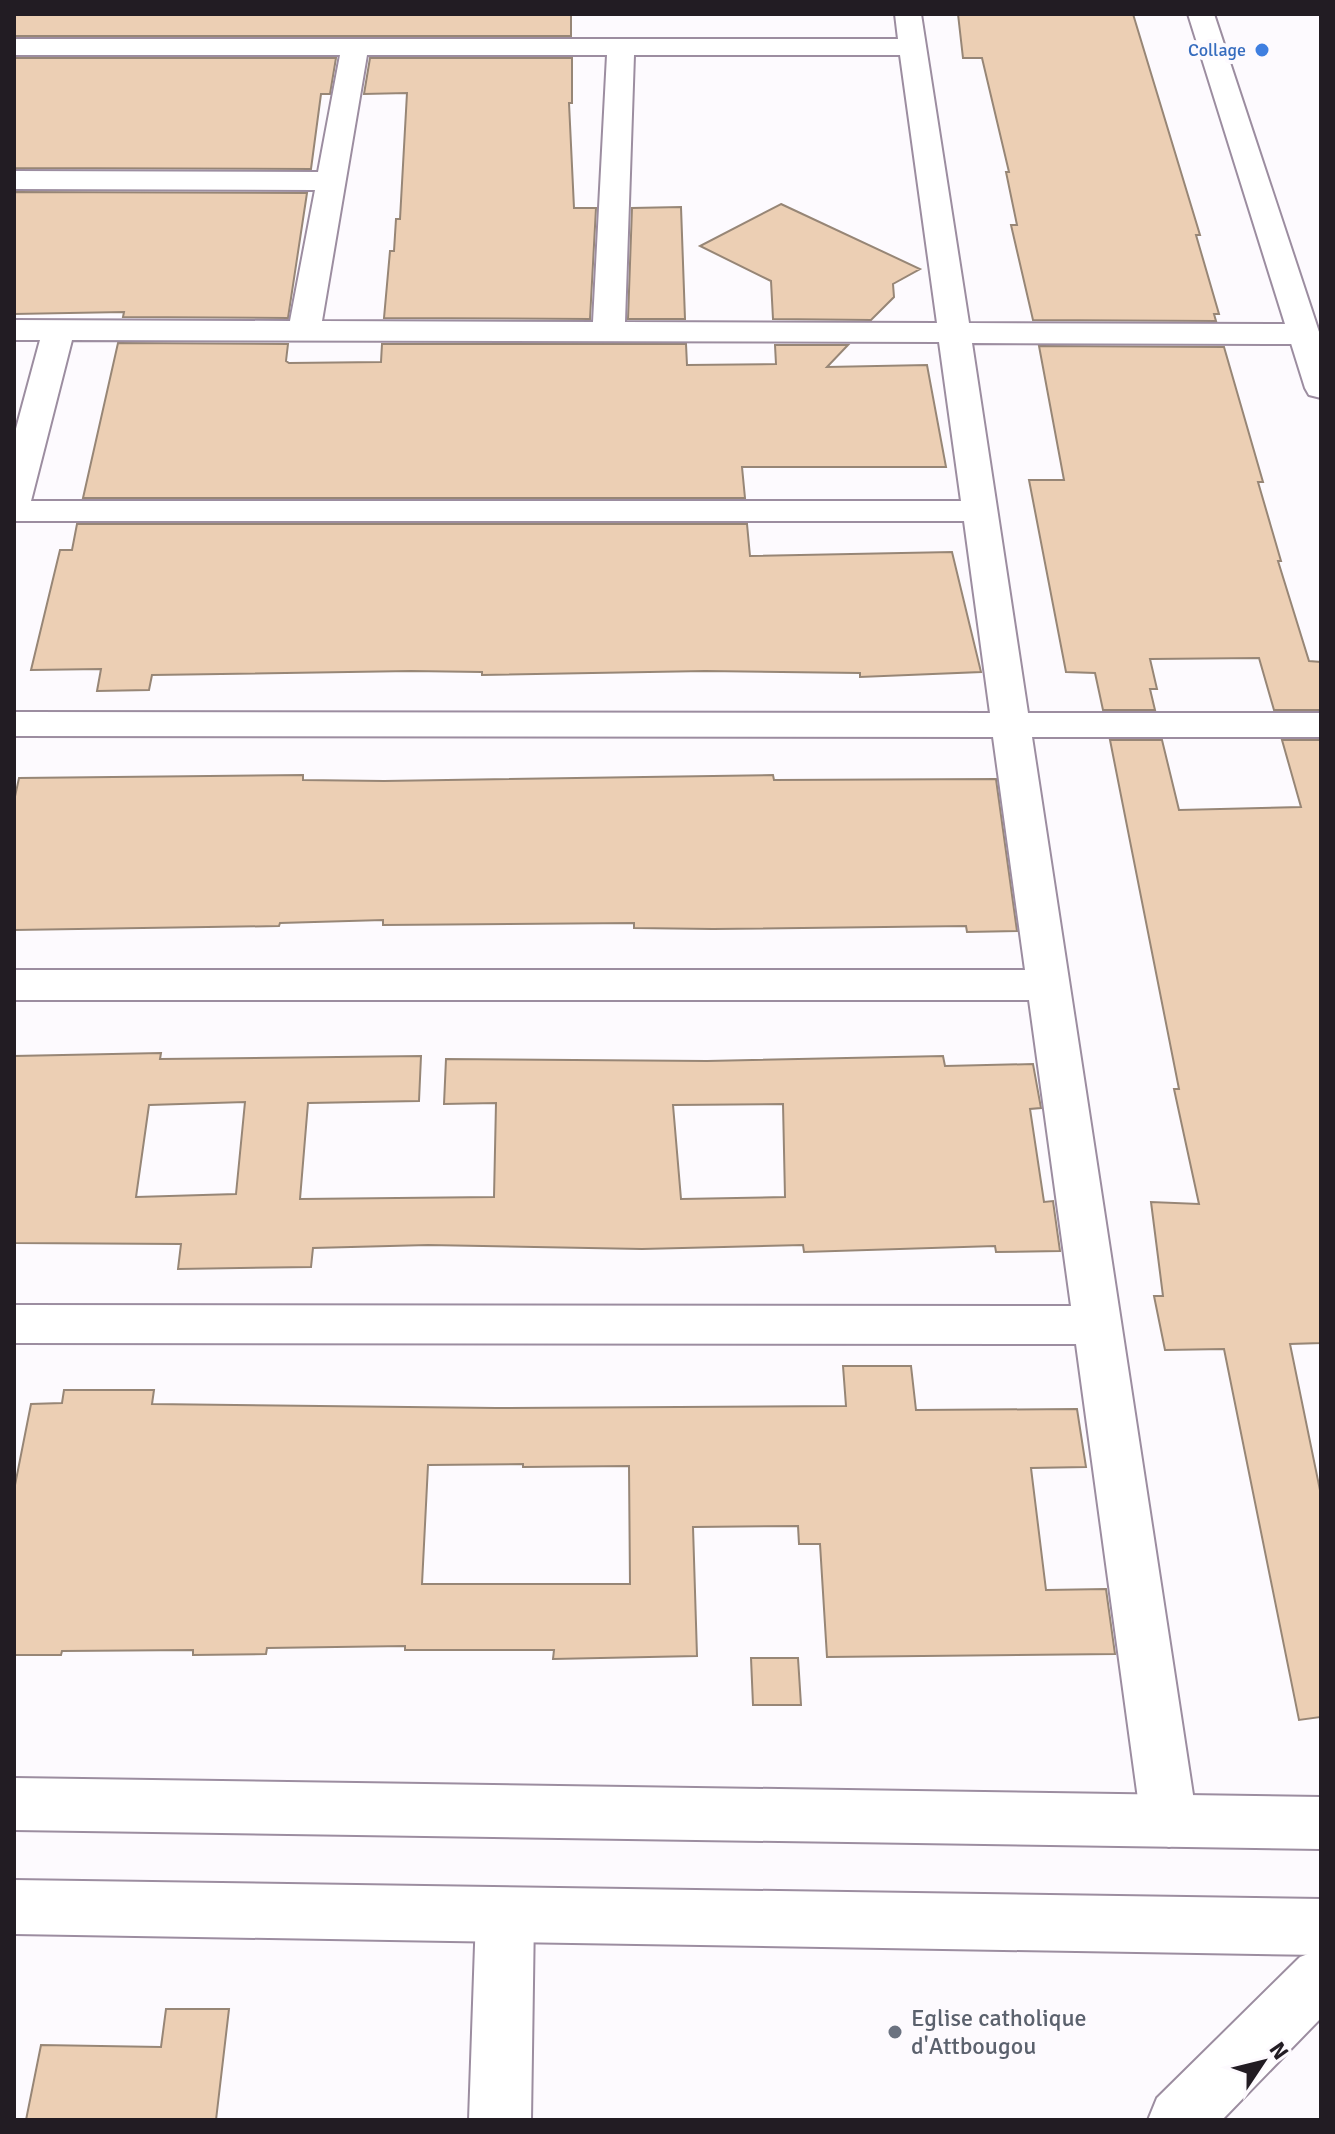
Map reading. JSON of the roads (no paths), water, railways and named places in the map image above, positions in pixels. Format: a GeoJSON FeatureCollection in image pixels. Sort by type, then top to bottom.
{"type":"FeatureCollection","features":[{"type":"Feature","properties":{"kind":"street"},"geometry":{"type":"LineString","coordinates":[[1201,14],[1321,388]]}},
{"type":"Feature","properties":{"kind":"street"},"geometry":{"type":"LineString","coordinates":[[14,47],[621,47],[910,30],[1169,1821]]}},
{"type":"Feature","properties":{"kind":"street"},"geometry":{"type":"LineString","coordinates":[[304,331],[355,47]]}},
{"type":"Feature","properties":{"kind":"street"},"geometry":{"type":"LineString","coordinates":[[609,332],[621,47]]}},
{"type":"Feature","properties":{"kind":"street"},"geometry":{"type":"LineString","coordinates":[[14,180],[331,181]]}},
{"type":"Feature","properties":{"kind":"street"},"geometry":{"type":"LineString","coordinates":[[14,330],[1304,334]]}},
{"type":"Feature","properties":{"kind":"street"},"geometry":{"type":"LineString","coordinates":[[14,500],[59,330]]}},
{"type":"Feature","properties":{"kind":"street"},"geometry":{"type":"LineString","coordinates":[[14,511],[979,511]]}},
{"type":"Feature","properties":{"kind":"street"},"geometry":{"type":"LineString","coordinates":[[14,724],[1321,725]]}},
{"type":"Feature","properties":{"kind":"street"},"geometry":{"type":"LineString","coordinates":[[14,985],[1048,985]]}},
{"type":"Feature","properties":{"kind":"street"},"geometry":{"type":"LineString","coordinates":[[14,1324],[1098,1325]]}},
{"type":"Feature","properties":{"kind":"street"},"geometry":{"type":"LineString","coordinates":[[14,1804],[1321,1823]]}},
{"type":"Feature","properties":{"kind":"street"},"geometry":{"type":"LineString","coordinates":[[14,1907],[1321,1927]]}},
{"type":"Feature","properties":{"kind":"street"},"geometry":{"type":"LineString","coordinates":[[500,2120],[505,1916]]}},
{"type":"Feature","properties":{"kind":"street"},"geometry":{"type":"LineString","coordinates":[[1179,2120],[1321,1977]]}},
{"type":"Feature","properties":{"kind":"place","name":"Collage"},"geometry":{"type":"Point","coordinates":[1262,50]}},
{"type":"Feature","properties":{"kind":"place","name":"Eglise catholique d'Attbougou"},"geometry":{"type":"Point","coordinates":[895,2032]}}]}
